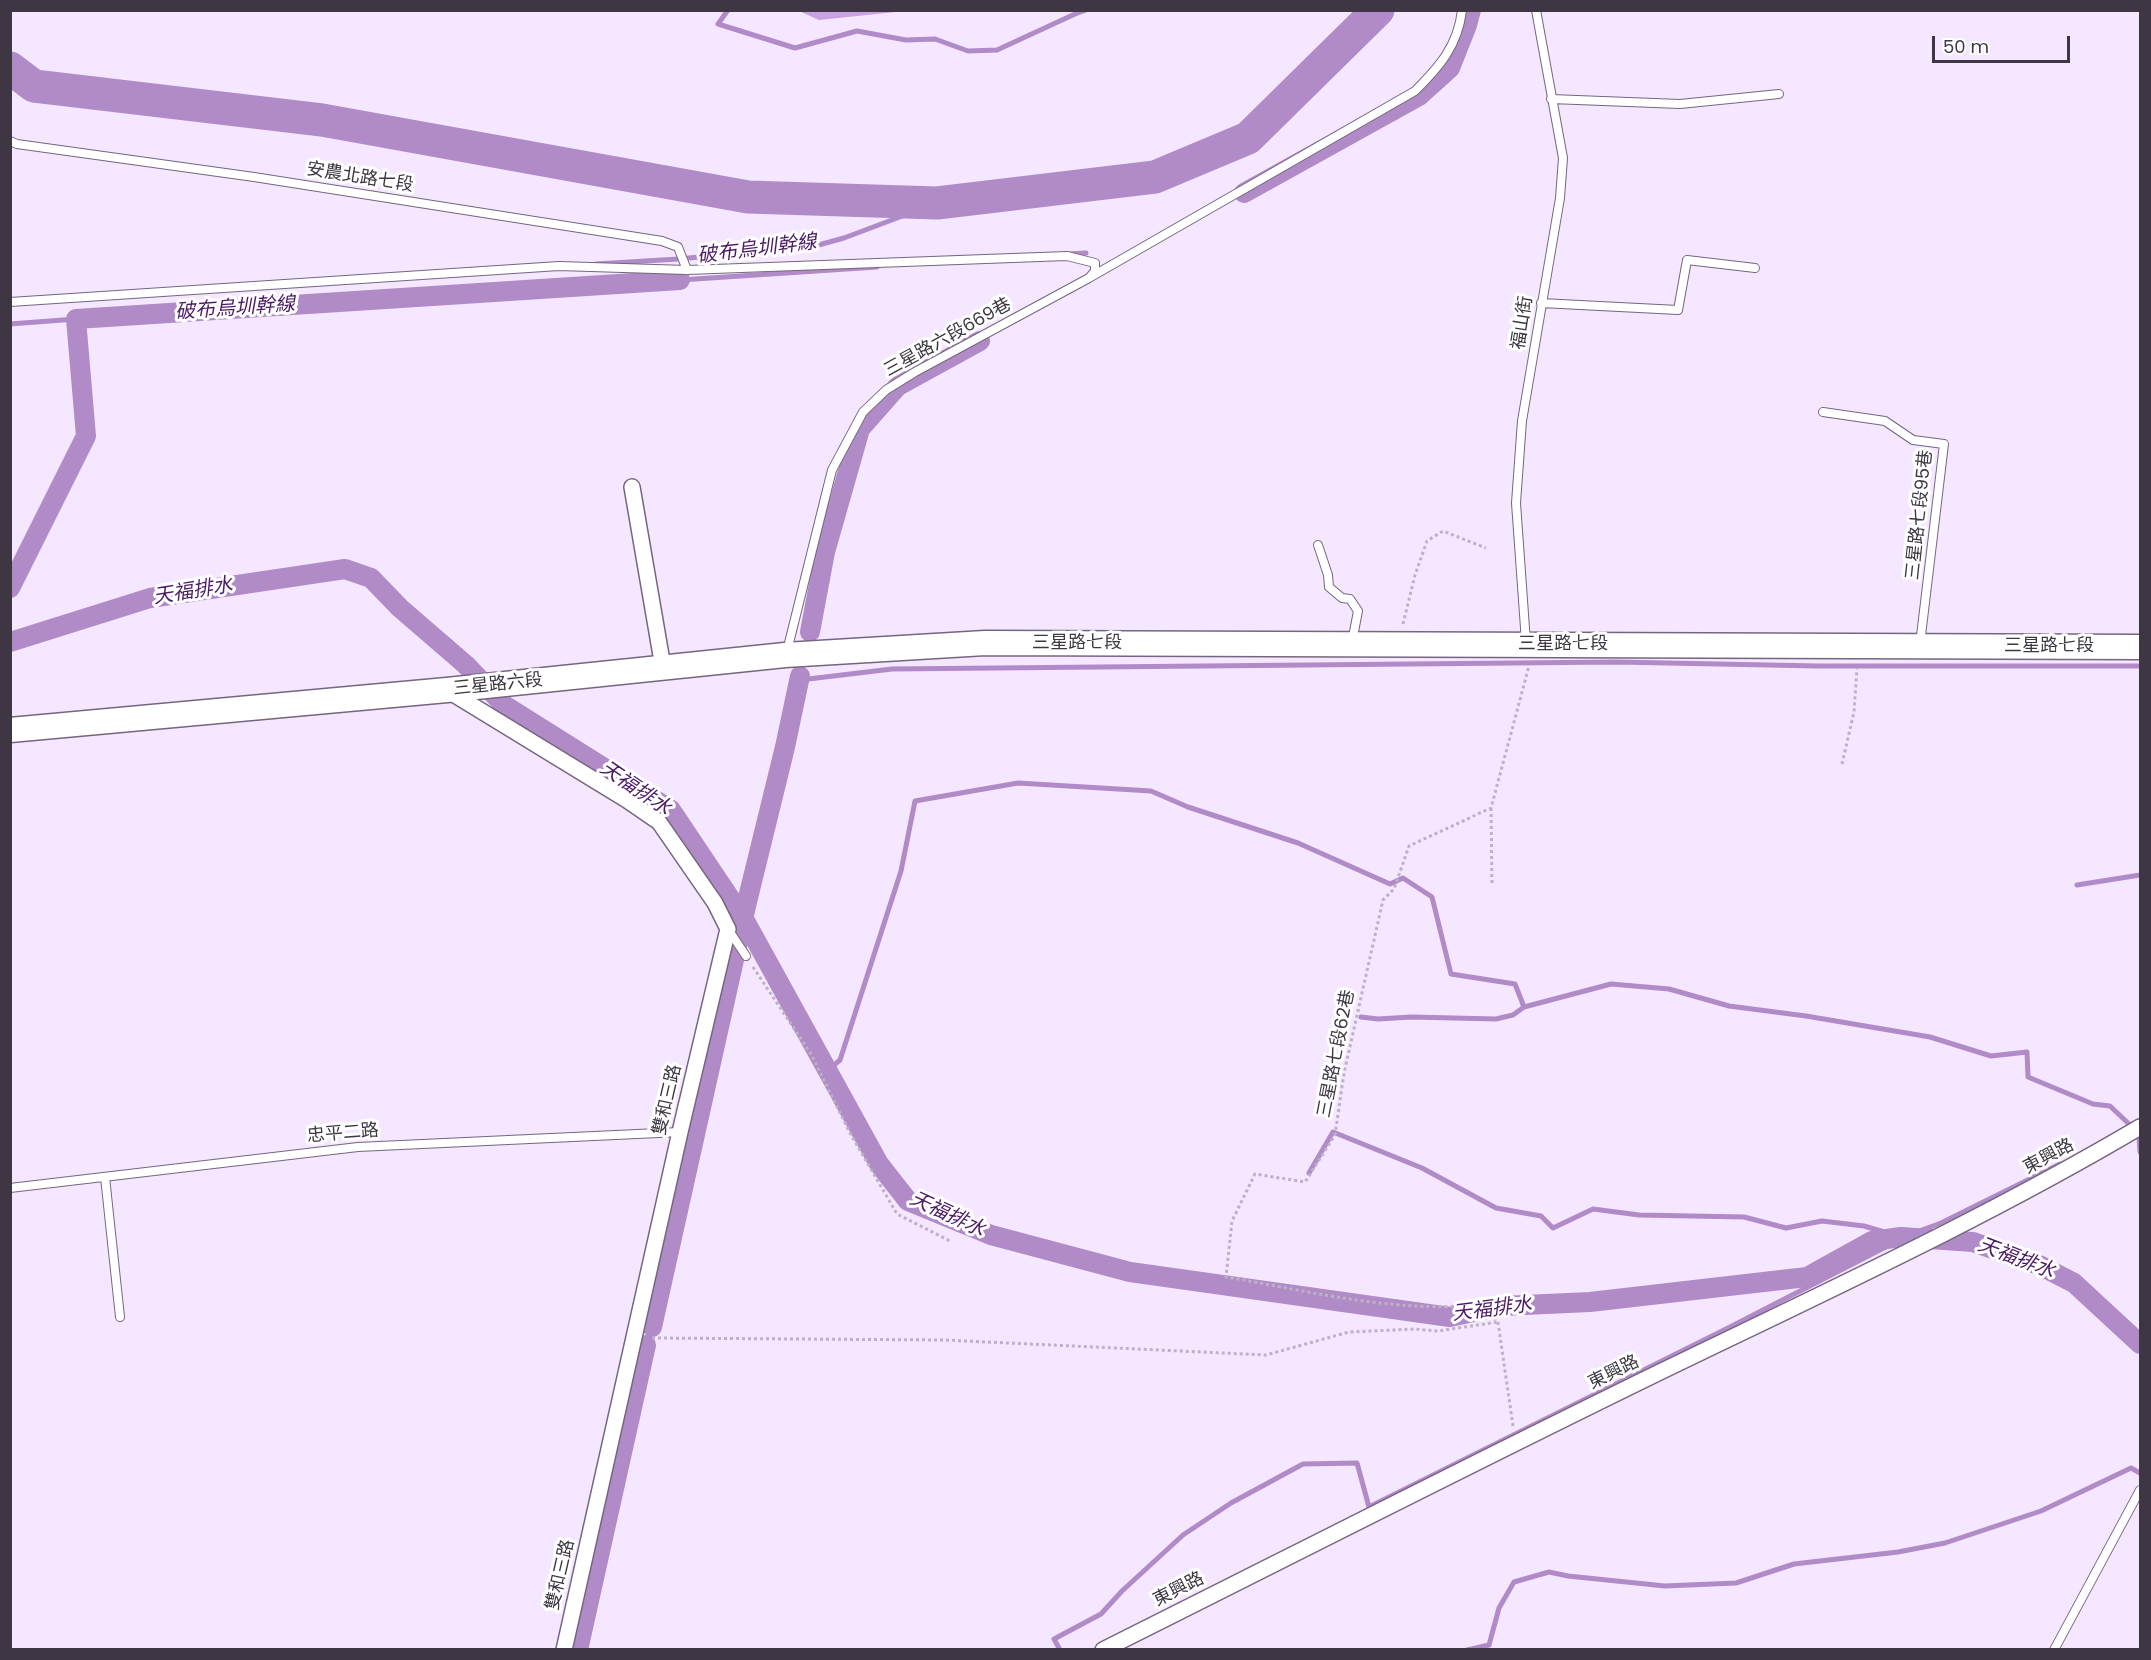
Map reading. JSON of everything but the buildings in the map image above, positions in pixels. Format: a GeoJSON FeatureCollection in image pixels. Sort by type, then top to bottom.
{"type":"FeatureCollection","features":[{"type":"Feature","properties":{"kind":"main road","name":"三星路六段"},"geometry":{"type":"LineString","coordinates":[[10,730],[447,690],[800,654],[985,643]]}},
{"type":"Feature","properties":{"kind":"main road","name":"三星路七段"},"geometry":{"type":"LineString","coordinates":[[985,643],[2140,647]]}},
{"type":"Feature","properties":{"kind":"street"},"geometry":{"type":"LineString","coordinates":[[632,487],[663,667]]}},
{"type":"Feature","properties":{"kind":"street"},"geometry":{"type":"LineString","coordinates":[[447,690],[659,822],[715,903],[732,935]]}},
{"type":"Feature","properties":{"kind":"street","name":"雙和三路"},"geometry":{"type":"LineString","coordinates":[[564,1650],[680,1132],[732,935]]}},
{"type":"Feature","properties":{"kind":"street","name":"東興路"},"geometry":{"type":"LineString","coordinates":[[1103,1650],[1516,1443],[1934,1238],[2080,1162],[2140,1127]]}},
{"type":"Feature","properties":{"kind":"lane","name":"三星路六段669巷"},"geometry":{"type":"LineString","coordinates":[[800,654],[832,470],[863,412],[886,390],[915,372],[1089,278],[1415,91],[1446,58],[1456,35],[1462,10]]}},
{"type":"Feature","properties":{"kind":"lane","name":"福山街"},"geometry":{"type":"LineString","coordinates":[[1531,644],[1516,503],[1522,421],[1560,198],[1563,158],[1536,10]]}},
{"type":"Feature","properties":{"kind":"lane"},"geometry":{"type":"LineString","coordinates":[[1551,99],[1680,104],[1779,94]]}},
{"type":"Feature","properties":{"kind":"lane","name":"安農北路七段"},"geometry":{"type":"LineString","coordinates":[[10,141],[17,144],[254,177],[662,240],[678,247],[687,270]]}},
{"type":"Feature","properties":{"kind":"lane"},"geometry":{"type":"LineString","coordinates":[[10,303],[559,266],[687,270],[1067,256],[1095,262],[1095,272],[1089,278]]}},
{"type":"Feature","properties":{"kind":"lane"},"geometry":{"type":"LineString","coordinates":[[1541,303],[1678,310],[1687,260],[1755,268]]}},
{"type":"Feature","properties":{"kind":"lane","name":"三星路七段95巷"},"geometry":{"type":"LineString","coordinates":[[1823,412],[1885,421],[1913,440],[1944,444],[1920,645]]}},
{"type":"Feature","properties":{"kind":"lane"},"geometry":{"type":"LineString","coordinates":[[1318,545],[1328,575],[1329,587],[1342,598],[1350,599],[1358,611],[1352,644]]}},
{"type":"Feature","properties":{"kind":"lane"},"geometry":{"type":"LineString","coordinates":[[732,935],[746,956]]}},
{"type":"Feature","properties":{"kind":"lane","name":"忠平二路"},"geometry":{"type":"LineString","coordinates":[[10,1188],[358,1147],[680,1132]]}},
{"type":"Feature","properties":{"kind":"lane"},"geometry":{"type":"LineString","coordinates":[[105,1177],[120,1317]]}},
{"type":"Feature","properties":{"kind":"lane"},"geometry":{"type":"LineString","coordinates":[[2054,1650],[2140,1490]]}},
{"type":"Feature","properties":{"kind":"path"},"geometry":{"type":"LineString","coordinates":[[1399,643],[1415,575],[1427,541],[1443,531],[1486,548]]}},
{"type":"Feature","properties":{"kind":"path"},"geometry":{"type":"LineString","coordinates":[[1492,886],[1491,808],[1531,644]]}},
{"type":"Feature","properties":{"kind":"path"},"geometry":{"type":"LineString","coordinates":[[1842,764],[1854,712],[1858,646]]}},
{"type":"Feature","properties":{"kind":"path","name":"三星路七段62巷"},"geometry":{"type":"LineString","coordinates":[[1491,808],[1409,846],[1394,889],[1383,900],[1344,1073],[1335,1135],[1305,1182],[1255,1174],[1232,1221],[1226,1277],[1378,1303],[1451,1308],[1479,1306],[1496,1321]]}},
{"type":"Feature","properties":{"kind":"path"},"geometry":{"type":"LineString","coordinates":[[746,956],[811,1054],[850,1133],[897,1214],[952,1242]]}},
{"type":"Feature","properties":{"kind":"path"},"geometry":{"type":"LineString","coordinates":[[659,1338],[944,1340],[1266,1355],[1349,1332],[1415,1329],[1438,1332],[1496,1321],[1516,1443]]}},
{"type":"Feature","properties":{"kind":"shaded area"},"geometry":{"type":"Polygon","coordinates":[[[799,10],[905,11],[819,20],[799,10]]]}},
{"type":"Feature","properties":{"kind":"waterway"},"geometry":{"type":"LineString","coordinates":[[728,10],[718,24],[795,48],[857,31],[906,40],[935,39],[968,51],[997,50],[1086,10]]}},
{"type":"Feature","properties":{"kind":"waterway"},"geometry":{"type":"LineString","coordinates":[[10,68],[34,86],[322,120],[748,197],[937,203],[1155,177],[1248,138],[1378,10]]}},
{"type":"Feature","properties":{"kind":"waterway"},"geometry":{"type":"LineString","coordinates":[[1244,193],[1419,96],[1450,68],[1471,10]]}},
{"type":"Feature","properties":{"kind":"waterway","name":"破布烏圳幹線"},"geometry":{"type":"LineString","coordinates":[[596,264],[815,246],[844,238],[937,203]]}},
{"type":"Feature","properties":{"kind":"waterway"},"geometry":{"type":"LineString","coordinates":[[1066,254],[1086,253]]}},
{"type":"Feature","properties":{"kind":"waterway"},"geometry":{"type":"LineString","coordinates":[[680,280],[877,267]]}},
{"type":"Feature","properties":{"kind":"waterway","name":"破布烏圳幹線"},"geometry":{"type":"LineString","coordinates":[[10,588],[86,436],[76,319],[680,280]]}},
{"type":"Feature","properties":{"kind":"waterway"},"geometry":{"type":"LineString","coordinates":[[10,324],[76,319]]}},
{"type":"Feature","properties":{"kind":"waterway"},"geometry":{"type":"LineString","coordinates":[[810,632],[825,552],[860,429],[898,386],[980,341]]}},
{"type":"Feature","properties":{"kind":"waterway","name":"天福排水"},"geometry":{"type":"LineString","coordinates":[[10,642],[150,598],[345,569],[371,578],[400,608],[466,665],[504,705],[671,810],[744,919],[879,1164],[908,1201],[991,1235],[1130,1272],[1450,1317],[1502,1306],[1590,1302],[1807,1277],[1872,1241],[1901,1237],[1973,1242],[2039,1265],[2074,1283],[2140,1344]]}},
{"type":"Feature","properties":{"kind":"waterway"},"geometry":{"type":"LineString","coordinates":[[800,680],[892,669],[1617,662],[1818,666],[2140,666]]}},
{"type":"Feature","properties":{"kind":"waterway"},"geometry":{"type":"LineString","coordinates":[[652,1327],[800,676]]}},
{"type":"Feature","properties":{"kind":"waterway"},"geometry":{"type":"LineString","coordinates":[[828,1070],[840,1060],[901,871],[915,801],[1018,783],[1151,791],[1188,807],[1298,843],[1390,884],[1403,878],[1432,897],[1451,974],[1515,984],[1524,1007],[1611,984],[1669,989],[1729,1006],[1806,1016],[1930,1037],[1991,1056],[2027,1052],[2028,1077],[2093,1104],[2110,1106],[2139,1137],[2140,1152]]}},
{"type":"Feature","properties":{"kind":"waterway"},"geometry":{"type":"LineString","coordinates":[[2077,885],[2140,875]]}},
{"type":"Feature","properties":{"kind":"waterway"},"geometry":{"type":"LineString","coordinates":[[1361,1017],[1496,1019],[1513,1015],[1524,1007]]}},
{"type":"Feature","properties":{"kind":"waterway"},"geometry":{"type":"LineString","coordinates":[[1309,1173],[1333,1132],[1422,1168],[1496,1208],[1541,1216],[1553,1228],[1593,1209],[1639,1215],[1744,1217],[1786,1228],[1822,1221],[1864,1226],[1901,1237]]}},
{"type":"Feature","properties":{"kind":"waterway"},"geometry":{"type":"LineString","coordinates":[[1060,1650],[1054,1639],[1101,1614],[1122,1591],[1183,1535],[1231,1503],[1303,1464],[1357,1463],[1369,1507],[1911,1234],[1941,1223],[2060,1164]]}},
{"type":"Feature","properties":{"kind":"waterway"},"geometry":{"type":"LineString","coordinates":[[578,1650],[646,1345]]}},
{"type":"Feature","properties":{"kind":"waterway"},"geometry":{"type":"LineString","coordinates":[[1467,1650],[1489,1645],[1499,1608],[1514,1582],[1549,1572],[1665,1586],[1736,1583],[1794,1564],[1898,1552],[1945,1543],[2041,1511],[2131,1468],[2140,1473]]}}]}
